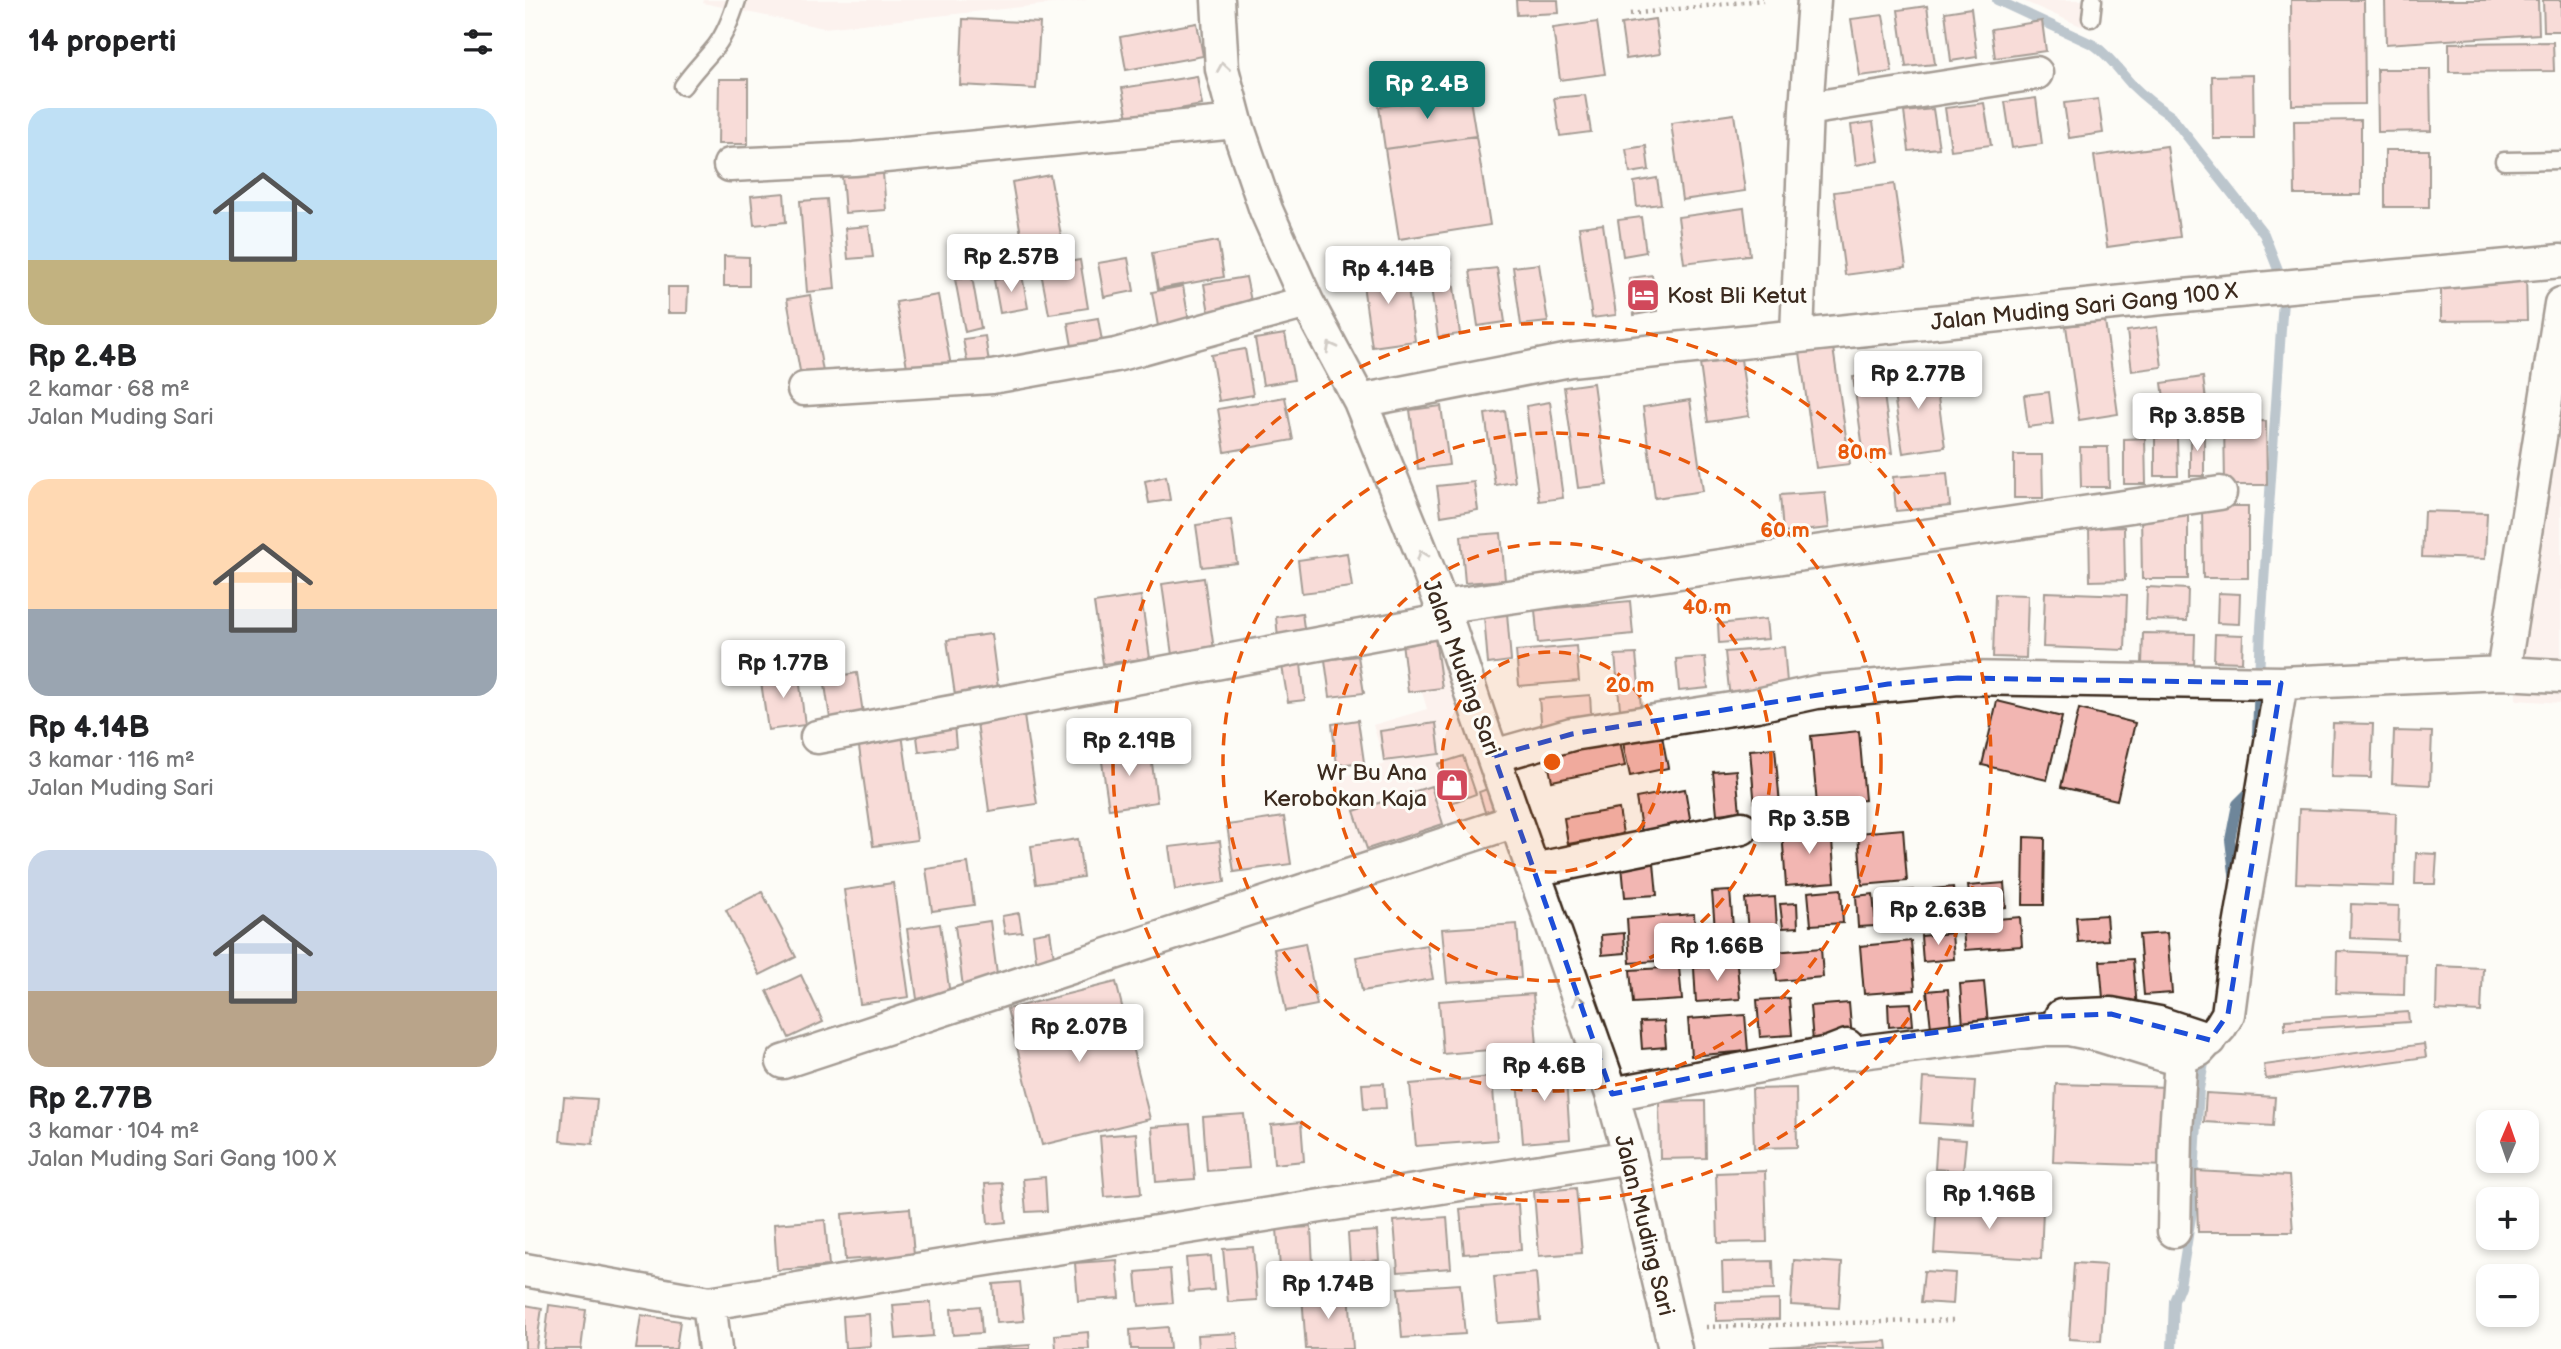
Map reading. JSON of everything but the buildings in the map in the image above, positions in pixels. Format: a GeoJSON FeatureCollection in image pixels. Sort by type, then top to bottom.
{"type":"FeatureCollection","features":[{"type":"Feature","properties":{"kind":"street","name":"Jalan Muding Sari"},"geometry":{"type":"LineString","coordinates":[[1218,0],[1222,69],[1236,122],[1266,210],[1307,302],[1360,401],[1444,614],[1612,1094],[1630,1157],[1673,1339]]}},
{"type":"Feature","properties":{"kind":"street"},"geometry":{"type":"LineString","coordinates":[[1797,335],[1806,109],[1814,0]]}},
{"type":"Feature","properties":{"kind":"street"},"geometry":{"type":"LineString","coordinates":[[1806,109],[2036,73]]}},
{"type":"Feature","properties":{"kind":"street"},"geometry":{"type":"LineString","coordinates":[[730,165],[854,159],[1236,122]]}},
{"type":"Feature","properties":{"kind":"street","name":"Jalan Muding Sari Gang 100 X"},"geometry":{"type":"LineString","coordinates":[[1360,401],[1570,360],[1797,335],[2561,261]]}},
{"type":"Feature","properties":{"kind":"street"},"geometry":{"type":"LineString","coordinates":[[804,389],[992,377],[1116,355],[1307,302]]}},
{"type":"Feature","properties":{"kind":"street"},"geometry":{"type":"LineString","coordinates":[[2503,673],[2561,304]]}},
{"type":"Feature","properties":{"kind":"street"},"geometry":{"type":"LineString","coordinates":[[817,737],[1444,614],[2220,493]]}},
{"type":"Feature","properties":{"kind":"street"},"geometry":{"type":"LineString","coordinates":[[1494,756],[1573,734],[1757,705],[1818,692],[1958,678],[2281,683],[2503,673],[2561,676]]}},
{"type":"Feature","properties":{"kind":"street"},"geometry":{"type":"LineString","coordinates":[[1829,1053],[1853,1054],[2046,1029],[2069,1029],[2098,1035],[2167,1056],[2181,1057],[2199,1050],[2210,1040],[2228,1014],[2281,683]]}},
{"type":"Feature","properties":{"kind":"street"},"geometry":{"type":"LineString","coordinates":[[783,1062],[1515,821]]}},
{"type":"Feature","properties":{"kind":"street"},"geometry":{"type":"LineString","coordinates":[[1533,870],[1742,828]]}},
{"type":"Feature","properties":{"kind":"street"},"geometry":{"type":"LineString","coordinates":[[1612,1094],[1829,1053],[1852,1045],[2038,1017],[2111,1014],[2159,1023],[2210,1040]]}},
{"type":"Feature","properties":{"kind":"street"},"geometry":{"type":"LineString","coordinates":[[2174,1231],[2175,1132],[2181,1057]]}},
{"type":"Feature","properties":{"kind":"street"},"geometry":{"type":"LineString","coordinates":[[525,1270],[709,1303],[1630,1157]]}},
{"type":"Feature","properties":{"kind":"street"},"geometry":{"type":"LineString","coordinates":[[709,1303],[715,1349]]}},
{"type":"Feature","properties":{"kind":"lane"},"geometry":{"type":"LineString","coordinates":[[683,86],[695,67],[716,46],[732,19],[737,0]]}},
{"type":"Feature","properties":{"kind":"lane"},"geometry":{"type":"LineString","coordinates":[[2091,18],[2093,0]]}},
{"type":"Feature","properties":{"kind":"lane"},"geometry":{"type":"LineString","coordinates":[[2504,161],[2561,160]]}},
{"type":"Feature","properties":{"kind":"path"},"geometry":{"type":"LineString","coordinates":[[1630,14],[1763,0]]}},
{"type":"Feature","properties":{"kind":"path"},"geometry":{"type":"LineString","coordinates":[[1673,1339],[1953,1321]]}},
{"type":"Feature","properties":{"kind":"highlighted area"},"geometry":{"type":"Polygon","coordinates":[[[1958,678],[2281,683],[2228,1014],[2210,1040],[2111,1014],[2038,1017],[1852,1045],[1612,1094],[1494,756],[1572,734],[1888,684],[1958,678]]]}},
{"type":"Feature","properties":{"kind":"shaded area"},"geometry":{"type":"Polygon","coordinates":[[[704,0],[1088,0],[824,28],[703,3],[704,0]]]}},
{"type":"Feature","properties":{"kind":"shaded area"},"geometry":{"type":"Polygon","coordinates":[[[2021,0],[2086,0],[2083,27],[2021,0]]]}},
{"type":"Feature","properties":{"kind":"shaded area"},"geometry":{"type":"Polygon","coordinates":[[[2518,442],[2561,442],[2561,703],[2516,700],[2518,442]]]}},
{"type":"Feature","properties":{"kind":"shaded area"},"geometry":{"type":"Polygon","coordinates":[[[1462,612],[1520,807],[1356,855],[1333,780],[1385,764],[1373,725],[1427,709],[1403,629],[1462,612]]]}},
{"type":"Feature","properties":{"kind":"waterway"},"geometry":{"type":"LineString","coordinates":[[1997,0],[2094,45],[2127,80],[2171,116],[2264,234],[2284,285],[2261,627],[2257,735]]}},
{"type":"Feature","properties":{"kind":"waterway"},"geometry":{"type":"LineString","coordinates":[[2235,882],[2230,840],[2237,804],[2252,786]]}},
{"type":"Feature","properties":{"kind":"waterway"},"geometry":{"type":"LineString","coordinates":[[2172,1349],[2174,1301],[2180,1286],[2192,1211],[2199,1089],[2206,1053]]}},
{"type":"Feature","properties":{"kind":"place","name":"Kost Bli Ketut"},"geometry":{"type":"Point","coordinates":[1643,295]}},
{"type":"Feature","properties":{"kind":"place","name":"Wr Bu Ana Kerobokan Kaja"},"geometry":{"type":"Point","coordinates":[1452,785]}}]}
